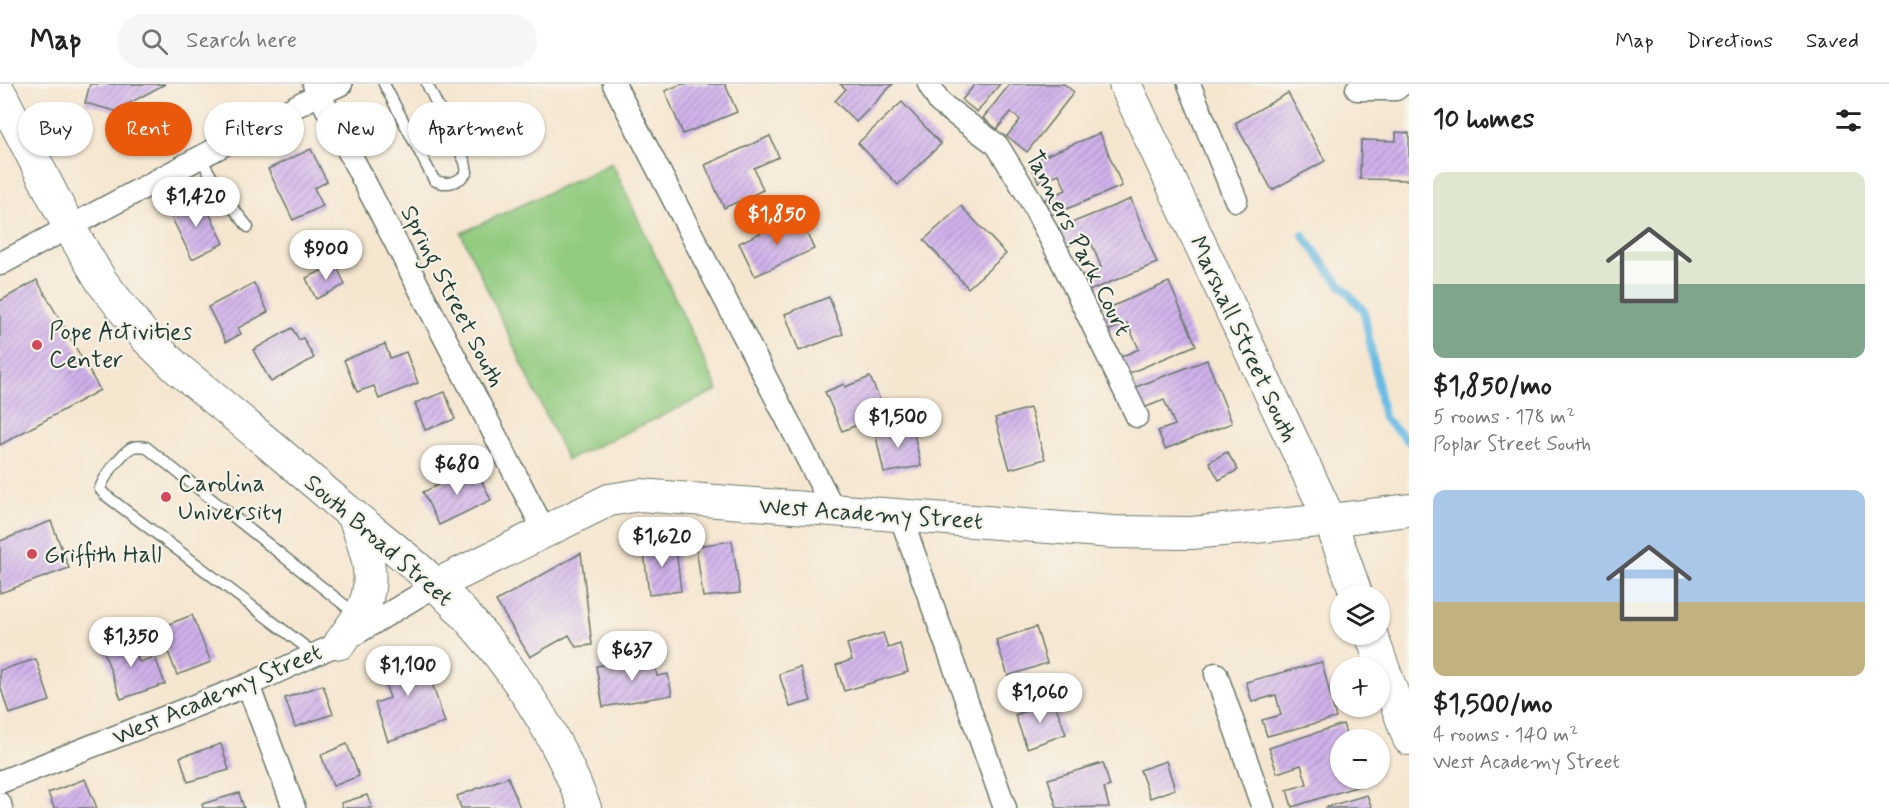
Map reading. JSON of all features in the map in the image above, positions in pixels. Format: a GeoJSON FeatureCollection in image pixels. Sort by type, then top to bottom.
{"type":"FeatureCollection","features":[{"type":"Feature","properties":{"kind":"street"},"geometry":{"type":"LineString","coordinates":[[0,264],[200,157],[316,89],[341,84]]}},
{"type":"Feature","properties":{"kind":"street"},"geometry":{"type":"LineString","coordinates":[[614,84],[834,510]]}},
{"type":"Feature","properties":{"kind":"street","name":"Tanners Park Court"},"geometry":{"type":"LineString","coordinates":[[929,84],[940,103],[997,145],[1029,197],[1054,245],[1137,416]]}},
{"type":"Feature","properties":{"kind":"street","name":"Marshall Street South"},"geometry":{"type":"LineString","coordinates":[[1125,84],[1330,520],[1353,585]]}},
{"type":"Feature","properties":{"kind":"street"},"geometry":{"type":"LineString","coordinates":[[1189,84],[1236,200]]}},
{"type":"Feature","properties":{"kind":"street"},"geometry":{"type":"LineString","coordinates":[[1357,89],[1396,89],[1402,84]]}},
{"type":"Feature","properties":{"kind":"street","name":"Spring Street South"},"geometry":{"type":"LineString","coordinates":[[316,89],[545,532]]}},
{"type":"Feature","properties":{"kind":"street","name":"South Broad Street"},"geometry":{"type":"LineString","coordinates":[[0,93],[69,227],[102,282],[146,338],[178,369],[436,585],[489,640],[529,696],[585,808]]}},
{"type":"Feature","properties":{"kind":"street","name":"West Academy Street"},"geometry":{"type":"LineString","coordinates":[[363,621],[609,500],[640,495],[1113,532],[1191,533],[1409,510]]}},
{"type":"Feature","properties":{"kind":"street"},"geometry":{"type":"LineString","coordinates":[[900,515],[1005,808]]}},
{"type":"Feature","properties":{"kind":"street"},"geometry":{"type":"LineString","coordinates":[[327,649],[363,621],[362,611],[370,575],[368,555],[353,516]]}},
{"type":"Feature","properties":{"kind":"street"},"geometry":{"type":"LineString","coordinates":[[1375,645],[1409,739]]}},
{"type":"Feature","properties":{"kind":"street","name":"West Academy Street"},"geometry":{"type":"LineString","coordinates":[[0,782],[248,685],[327,649]]}},
{"type":"Feature","properties":{"kind":"street"},"geometry":{"type":"LineString","coordinates":[[1216,674],[1263,808]]}},
{"type":"Feature","properties":{"kind":"street"},"geometry":{"type":"LineString","coordinates":[[248,685],[294,808]]}},
{"type":"Feature","properties":{"kind":"lane"},"geometry":{"type":"LineString","coordinates":[[384,84],[434,180],[439,183],[452,183],[462,178],[467,172],[465,162],[427,84]]}},
{"type":"Feature","properties":{"kind":"lane"},"geometry":{"type":"LineString","coordinates":[[200,157],[221,193],[248,227]]}},
{"type":"Feature","properties":{"kind":"lane"},"geometry":{"type":"LineString","coordinates":[[327,649],[104,494],[100,489],[102,480],[130,448],[146,447],[363,621]]}},
{"type":"Feature","properties":{"kind":"green space"},"geometry":{"type":"Polygon","coordinates":[[[612,163],[718,390],[567,460],[461,233],[612,163]]]}},
{"type":"Feature","properties":{"kind":"building"},"geometry":{"type":"Polygon","coordinates":[[[90,84],[165,84],[132,102],[105,102],[105,108],[93,105],[93,102],[85,102],[90,84]]]}},
{"type":"Feature","properties":{"kind":"building"},"geometry":{"type":"Polygon","coordinates":[[[682,84],[725,84],[737,112],[683,134],[665,91],[682,84]]]}},
{"type":"Feature","properties":{"kind":"building"},"geometry":{"type":"Polygon","coordinates":[[[840,84],[893,84],[856,122],[835,101],[846,89],[840,84]]]}},
{"type":"Feature","properties":{"kind":"building"},"geometry":{"type":"Polygon","coordinates":[[[975,84],[1000,84],[977,112],[962,100],[975,84]]]}},
{"type":"Feature","properties":{"kind":"building"},"geometry":{"type":"Polygon","coordinates":[[[1010,84],[1064,84],[1074,92],[1027,152],[1007,136],[1020,120],[1011,112],[997,129],[983,118],[1010,84]]]}},
{"type":"Feature","properties":{"kind":"building"},"geometry":{"type":"Polygon","coordinates":[[[1288,93],[1325,161],[1272,190],[1235,123],[1288,93]]]}},
{"type":"Feature","properties":{"kind":"building"},"geometry":{"type":"Polygon","coordinates":[[[902,102],[941,144],[898,185],[858,143],[902,102]]]}},
{"type":"Feature","properties":{"kind":"building"},"geometry":{"type":"Polygon","coordinates":[[[1396,132],[1409,133],[1409,180],[1360,179],[1361,140],[1396,141],[1396,132]]]}},
{"type":"Feature","properties":{"kind":"building"},"geometry":{"type":"Polygon","coordinates":[[[1100,133],[1122,186],[1052,215],[1045,199],[1066,190],[1059,174],[1038,182],[1030,162],[1100,133]]]}},
{"type":"Feature","properties":{"kind":"building"},"geometry":{"type":"Polygon","coordinates":[[[770,136],[779,157],[754,168],[763,190],[724,208],[705,165],[770,136]]]}},
{"type":"Feature","properties":{"kind":"building"},"geometry":{"type":"Polygon","coordinates":[[[311,149],[327,182],[314,188],[323,206],[293,220],[268,169],[296,156],[304,156],[304,152],[311,149]]]}},
{"type":"Feature","properties":{"kind":"building"},"geometry":{"type":"Polygon","coordinates":[[[201,197],[224,243],[192,259],[169,212],[201,197]]]}},
{"type":"Feature","properties":{"kind":"building"},"geometry":{"type":"Polygon","coordinates":[[[1131,199],[1157,263],[1089,291],[1083,275],[1101,267],[1089,237],[1066,247],[1059,228],[1131,199]]]}},
{"type":"Feature","properties":{"kind":"building"},"geometry":{"type":"Polygon","coordinates":[[[961,206],[1006,254],[968,288],[924,240],[961,206]]]}},
{"type":"Feature","properties":{"kind":"building"},"geometry":{"type":"Polygon","coordinates":[[[798,215],[814,249],[755,276],[739,243],[798,215]]]}},
{"type":"Feature","properties":{"kind":"building"},"geometry":{"type":"Polygon","coordinates":[[[336,264],[345,285],[316,299],[306,278],[336,264]]]}},
{"type":"Feature","properties":{"kind":"building","name":"Pope Activities Center"},"geometry":{"type":"Polygon","coordinates":[[[37,280],[100,390],[0,445],[0,301],[37,280]]]}},
{"type":"Feature","properties":{"kind":"building"},"geometry":{"type":"Polygon","coordinates":[[[1169,282],[1196,345],[1125,375],[1118,358],[1139,349],[1127,323],[1108,331],[1099,312],[1169,282]]]}},
{"type":"Feature","properties":{"kind":"building"},"geometry":{"type":"Polygon","coordinates":[[[254,283],[268,312],[238,328],[241,334],[226,342],[208,307],[254,283]]]}},
{"type":"Feature","properties":{"kind":"building"},"geometry":{"type":"Polygon","coordinates":[[[829,297],[843,334],[799,351],[785,314],[829,297]]]}},
{"type":"Feature","properties":{"kind":"building"},"geometry":{"type":"Polygon","coordinates":[[[292,328],[299,340],[303,338],[314,358],[271,382],[253,350],[292,328]]]}},
{"type":"Feature","properties":{"kind":"building"},"geometry":{"type":"Polygon","coordinates":[[[385,344],[390,358],[406,352],[418,383],[379,399],[374,386],[357,392],[344,360],[385,344]]]}},
{"type":"Feature","properties":{"kind":"building"},"geometry":{"type":"Polygon","coordinates":[[[1207,360],[1232,423],[1165,449],[1158,431],[1175,425],[1164,400],[1141,409],[1133,388],[1207,360]]]}},
{"type":"Feature","properties":{"kind":"building"},"geometry":{"type":"Polygon","coordinates":[[[870,377],[881,402],[857,412],[862,423],[842,431],[825,392],[870,377]]]}},
{"type":"Feature","properties":{"kind":"building"},"geometry":{"type":"Polygon","coordinates":[[[445,392],[455,419],[425,430],[415,403],[445,392]]]}},
{"type":"Feature","properties":{"kind":"building"},"geometry":{"type":"Polygon","coordinates":[[[1030,408],[1045,459],[1010,469],[995,418],[1030,408]]]}},
{"type":"Feature","properties":{"kind":"building"},"geometry":{"type":"Polygon","coordinates":[[[912,424],[921,466],[884,473],[875,432],[912,424]]]}},
{"type":"Feature","properties":{"kind":"building"},"geometry":{"type":"Polygon","coordinates":[[[1227,452],[1238,470],[1219,480],[1209,462],[1227,452]]]}},
{"type":"Feature","properties":{"kind":"building"},"geometry":{"type":"Polygon","coordinates":[[[475,467],[491,500],[439,525],[423,492],[475,467]]]}},
{"type":"Feature","properties":{"kind":"building","name":"Griffith Hall"},"geometry":{"type":"Polygon","coordinates":[[[51,521],[69,568],[0,593],[0,541],[51,521]]]}},
{"type":"Feature","properties":{"kind":"building"},"geometry":{"type":"Polygon","coordinates":[[[675,540],[681,591],[649,595],[643,544],[675,540]]]}},
{"type":"Feature","properties":{"kind":"building"},"geometry":{"type":"Polygon","coordinates":[[[732,541],[740,593],[703,597],[696,546],[732,541]]]}},
{"type":"Feature","properties":{"kind":"building"},"geometry":{"type":"Polygon","coordinates":[[[581,553],[592,645],[576,647],[569,635],[530,657],[496,601],[581,553]]]}},
{"type":"Feature","properties":{"kind":"building"},"geometry":{"type":"Polygon","coordinates":[[[192,615],[211,662],[177,675],[159,628],[192,615]]]}},
{"type":"Feature","properties":{"kind":"building"},"geometry":{"type":"Polygon","coordinates":[[[1036,627],[1047,663],[1008,676],[996,640],[1036,627]]]}},
{"type":"Feature","properties":{"kind":"building"},"geometry":{"type":"Polygon","coordinates":[[[883,633],[888,648],[900,644],[908,672],[844,691],[836,665],[852,660],[847,644],[883,633]]]}},
{"type":"Feature","properties":{"kind":"building"},"geometry":{"type":"Polygon","coordinates":[[[130,635],[139,662],[155,657],[165,684],[121,699],[101,644],[130,635]]]}},
{"type":"Feature","properties":{"kind":"building"},"geometry":{"type":"Polygon","coordinates":[[[421,649],[445,723],[388,741],[375,703],[390,698],[378,663],[421,649]]]}},
{"type":"Feature","properties":{"kind":"building"},"geometry":{"type":"Polygon","coordinates":[[[654,656],[657,676],[668,674],[672,695],[603,707],[596,666],[654,656]]]}},
{"type":"Feature","properties":{"kind":"building"},"geometry":{"type":"Polygon","coordinates":[[[36,659],[50,701],[9,714],[0,685],[0,670],[36,659]]]}},
{"type":"Feature","properties":{"kind":"building"},"geometry":{"type":"Polygon","coordinates":[[[1322,662],[1330,694],[1330,717],[1336,718],[1267,736],[1262,720],[1281,715],[1276,695],[1252,702],[1246,682],[1322,662]]]}},
{"type":"Feature","properties":{"kind":"building"},"geometry":{"type":"Polygon","coordinates":[[[800,667],[811,701],[790,707],[779,674],[800,667]]]}},
{"type":"Feature","properties":{"kind":"building"},"geometry":{"type":"Polygon","coordinates":[[[323,685],[333,714],[295,727],[285,698],[323,685]]]}},
{"type":"Feature","properties":{"kind":"building"},"geometry":{"type":"Polygon","coordinates":[[[1054,701],[1066,734],[1027,748],[1015,715],[1054,701]]]}},
{"type":"Feature","properties":{"kind":"building"},"geometry":{"type":"Polygon","coordinates":[[[1343,724],[1345,729],[1330,729],[1330,789],[1349,789],[1292,807],[1287,790],[1307,784],[1301,765],[1277,773],[1269,748],[1343,724]]]}},
{"type":"Feature","properties":{"kind":"building"},"geometry":{"type":"Polygon","coordinates":[[[221,744],[229,770],[188,782],[180,757],[221,744]]]}},
{"type":"Feature","properties":{"kind":"building"},"geometry":{"type":"Polygon","coordinates":[[[347,744],[359,776],[333,786],[321,755],[347,744]]]}},
{"type":"Feature","properties":{"kind":"building"},"geometry":{"type":"Polygon","coordinates":[[[1166,761],[1175,789],[1150,798],[1140,770],[1166,761]]]}},
{"type":"Feature","properties":{"kind":"building"},"geometry":{"type":"Polygon","coordinates":[[[1103,763],[1110,786],[1104,788],[1109,807],[1057,808],[1048,779],[1103,763]]]}},
{"type":"Feature","properties":{"kind":"building"},"geometry":{"type":"Polygon","coordinates":[[[508,777],[520,808],[461,808],[457,796],[508,777]]]}},
{"type":"Feature","properties":{"kind":"building"},"geometry":{"type":"Polygon","coordinates":[[[85,779],[97,808],[54,808],[48,793],[85,779]]]}},
{"type":"Feature","properties":{"kind":"building"},"geometry":{"type":"Polygon","coordinates":[[[239,793],[244,808],[203,808],[202,804],[239,793]]]}},
{"type":"Feature","properties":{"kind":"building"},"geometry":{"type":"Polygon","coordinates":[[[367,795],[372,808],[343,808],[341,803],[367,795]]]}},
{"type":"Feature","properties":{"kind":"building"},"geometry":{"type":"Polygon","coordinates":[[[1367,795],[1372,808],[1326,808],[1326,807],[1367,795]]]}},
{"type":"Feature","properties":{"kind":"waterway"},"geometry":{"type":"LineString","coordinates":[[1303,235],[1332,275],[1364,311],[1384,418],[1409,442]]}},
{"type":"Feature","properties":{"kind":"place","name":"Pope Activities Center"},"geometry":{"type":"Point","coordinates":[37,345]}},
{"type":"Feature","properties":{"kind":"place","name":"Carolina University"},"geometry":{"type":"Point","coordinates":[166,497]}},
{"type":"Feature","properties":{"kind":"place","name":"Griffith Hall"},"geometry":{"type":"Point","coordinates":[32,554]}}]}
